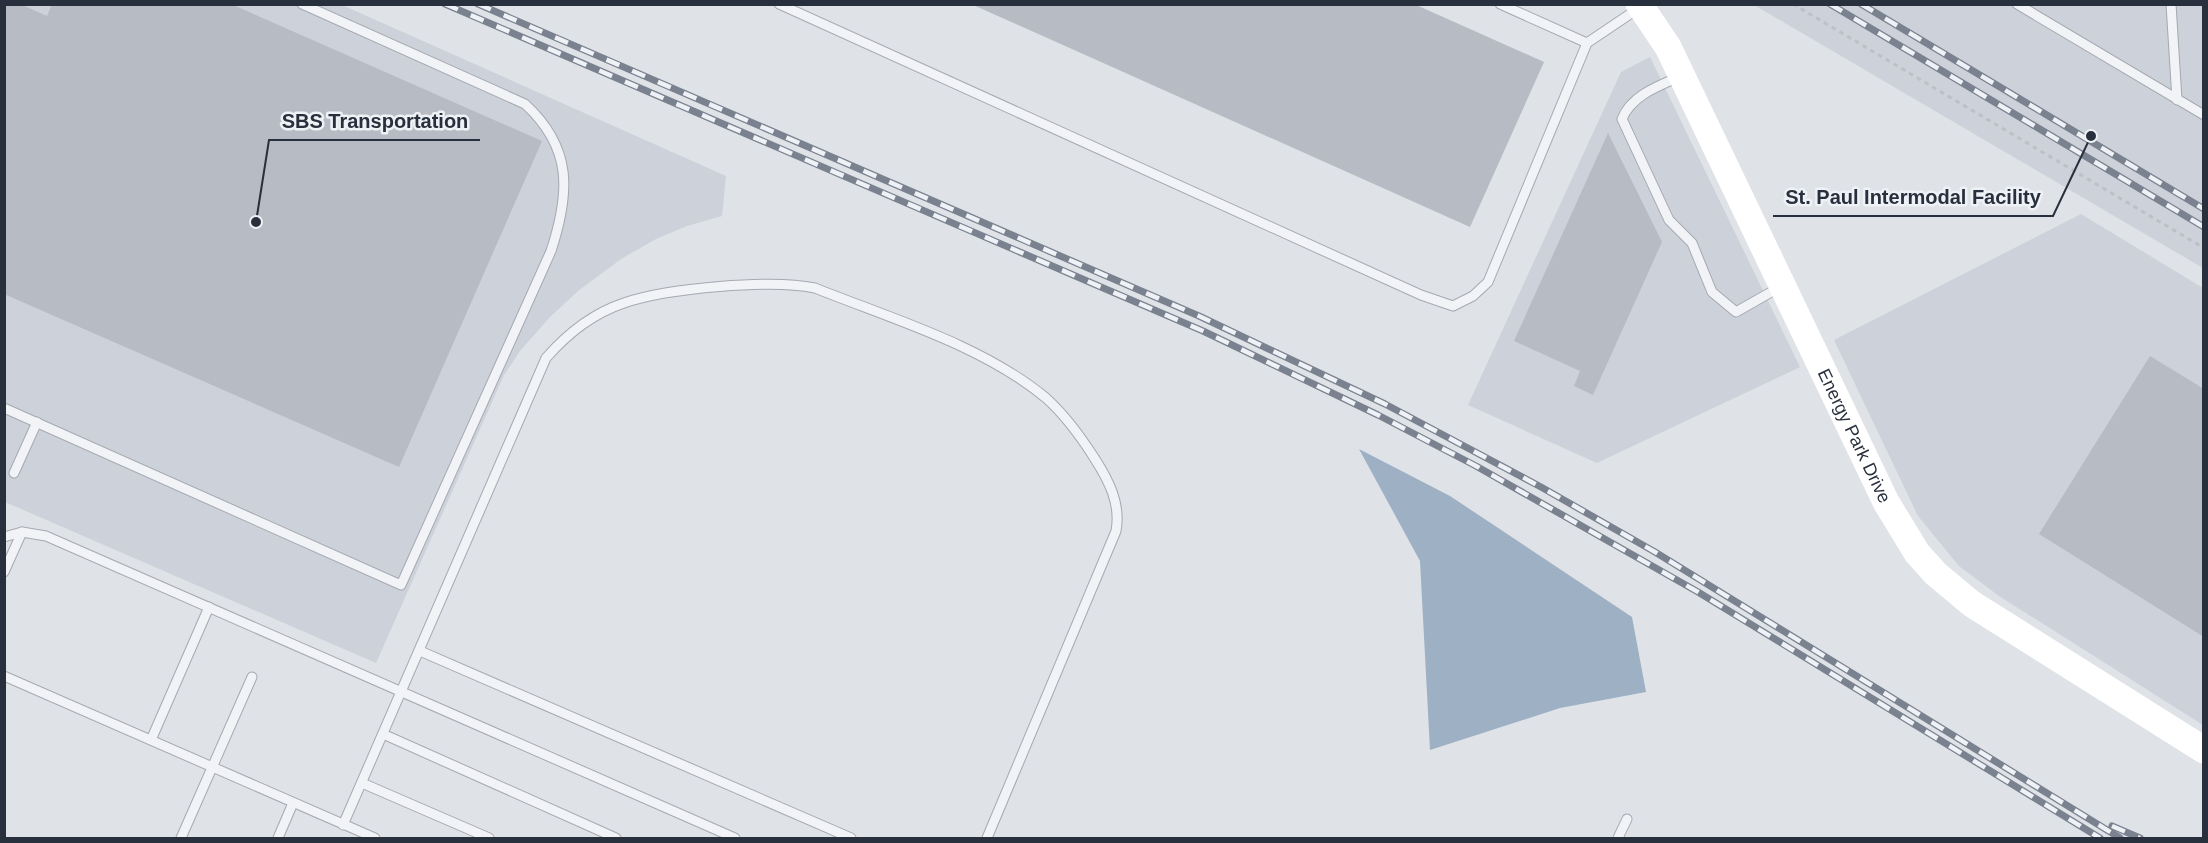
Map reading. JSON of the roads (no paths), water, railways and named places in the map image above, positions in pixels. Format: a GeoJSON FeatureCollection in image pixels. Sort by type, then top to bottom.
{"type":"FeatureCollection","features":[{"type":"Feature","properties":{"kind":"street","name":"Energy Park Drive"},"geometry":{"type":"LineString","coordinates":[[1640,6],[1663,39],[1681,75],[1886,502],[1899,527],[1923,560],[1952,588],[1993,619],[2204,750]]}},
{"type":"Feature","properties":{"kind":"lane"},"geometry":{"type":"LineString","coordinates":[[4,408],[401,585],[551,251],[560,223],[565,195],[562,160],[541,118],[525,104],[302,4]]}},
{"type":"Feature","properties":{"kind":"lane"},"geometry":{"type":"LineString","coordinates":[[779,4],[1421,295],[1453,306],[1473,296],[1488,282],[1587,43],[1640,6]]}},
{"type":"Feature","properties":{"kind":"lane"},"geometry":{"type":"LineString","coordinates":[[1500,4],[1587,43]]}},
{"type":"Feature","properties":{"kind":"lane"},"geometry":{"type":"LineString","coordinates":[[2017,4],[2204,115]]}},
{"type":"Feature","properties":{"kind":"lane"},"geometry":{"type":"LineString","coordinates":[[2171,4],[2177,99]]}},
{"type":"Feature","properties":{"kind":"lane"},"geometry":{"type":"LineString","coordinates":[[1681,75],[1653,88],[1633,103],[1622,119],[1664,210],[1669,219],[1692,243],[1712,292],[1736,312],[1782,285]]}},
{"type":"Feature","properties":{"kind":"lane"},"geometry":{"type":"LineString","coordinates":[[343,825],[546,358],[561,341],[600,314],[625,303],[653,296],[764,284],[795,284],[815,288],[981,356],[1022,380],[1068,421],[1102,470],[1113,491],[1117,507],[1116,531],[987,838]]}},
{"type":"Feature","properties":{"kind":"lane"},"geometry":{"type":"LineString","coordinates":[[15,472],[37,422]]}},
{"type":"Feature","properties":{"kind":"lane"},"geometry":{"type":"LineString","coordinates":[[4,537],[22,532],[46,536],[735,838]]}},
{"type":"Feature","properties":{"kind":"lane"},"geometry":{"type":"LineString","coordinates":[[4,572],[22,532]]}},
{"type":"Feature","properties":{"kind":"lane"},"geometry":{"type":"LineString","coordinates":[[151,740],[209,607]]}},
{"type":"Feature","properties":{"kind":"lane"},"geometry":{"type":"LineString","coordinates":[[420,651],[850,838]]}},
{"type":"Feature","properties":{"kind":"lane"},"geometry":{"type":"LineString","coordinates":[[4,676],[375,838]]}},
{"type":"Feature","properties":{"kind":"lane"},"geometry":{"type":"LineString","coordinates":[[181,838],[252,677]]}},
{"type":"Feature","properties":{"kind":"lane"},"geometry":{"type":"LineString","coordinates":[[383,734],[616,838]]}},
{"type":"Feature","properties":{"kind":"lane"},"geometry":{"type":"LineString","coordinates":[[362,783],[489,838]]}},
{"type":"Feature","properties":{"kind":"lane"},"geometry":{"type":"LineString","coordinates":[[278,838],[293,803]]}},
{"type":"Feature","properties":{"kind":"lane"},"geometry":{"type":"LineString","coordinates":[[1618,838],[1627,819]]}},
{"type":"Feature","properties":{"kind":"water"},"geometry":{"type":"Polygon","coordinates":[[[1359,449],[1450,496],[1632,617],[1646,692],[1560,708],[1430,750],[1420,561],[1359,449]]]}},
{"type":"Feature","properties":{"kind":"railway"},"geometry":{"type":"LineString","coordinates":[[445,4],[1203,331],[1378,415],[1476,466],[1698,592],[2100,838]]}},
{"type":"Feature","properties":{"kind":"railway"},"geometry":{"type":"LineString","coordinates":[[478,4],[1199,316],[1385,404],[1541,487],[1655,552],[2120,838]]}},
{"type":"Feature","properties":{"kind":"railway"},"geometry":{"type":"LineString","coordinates":[[1830,4],[2204,227]]}},
{"type":"Feature","properties":{"kind":"railway"},"geometry":{"type":"LineString","coordinates":[[1861,4],[2204,209]]}},
{"type":"Feature","properties":{"kind":"railway"},"geometry":{"type":"LineString","coordinates":[[2112,826],[2140,838]]}},
{"type":"Feature","properties":{"kind":"place","name":"St. Paul Intermodal Facility"},"geometry":{"type":"Point","coordinates":[2091,136]}},
{"type":"Feature","properties":{"kind":"place","name":"SBS Transportation"},"geometry":{"type":"Point","coordinates":[256,222]}}]}
